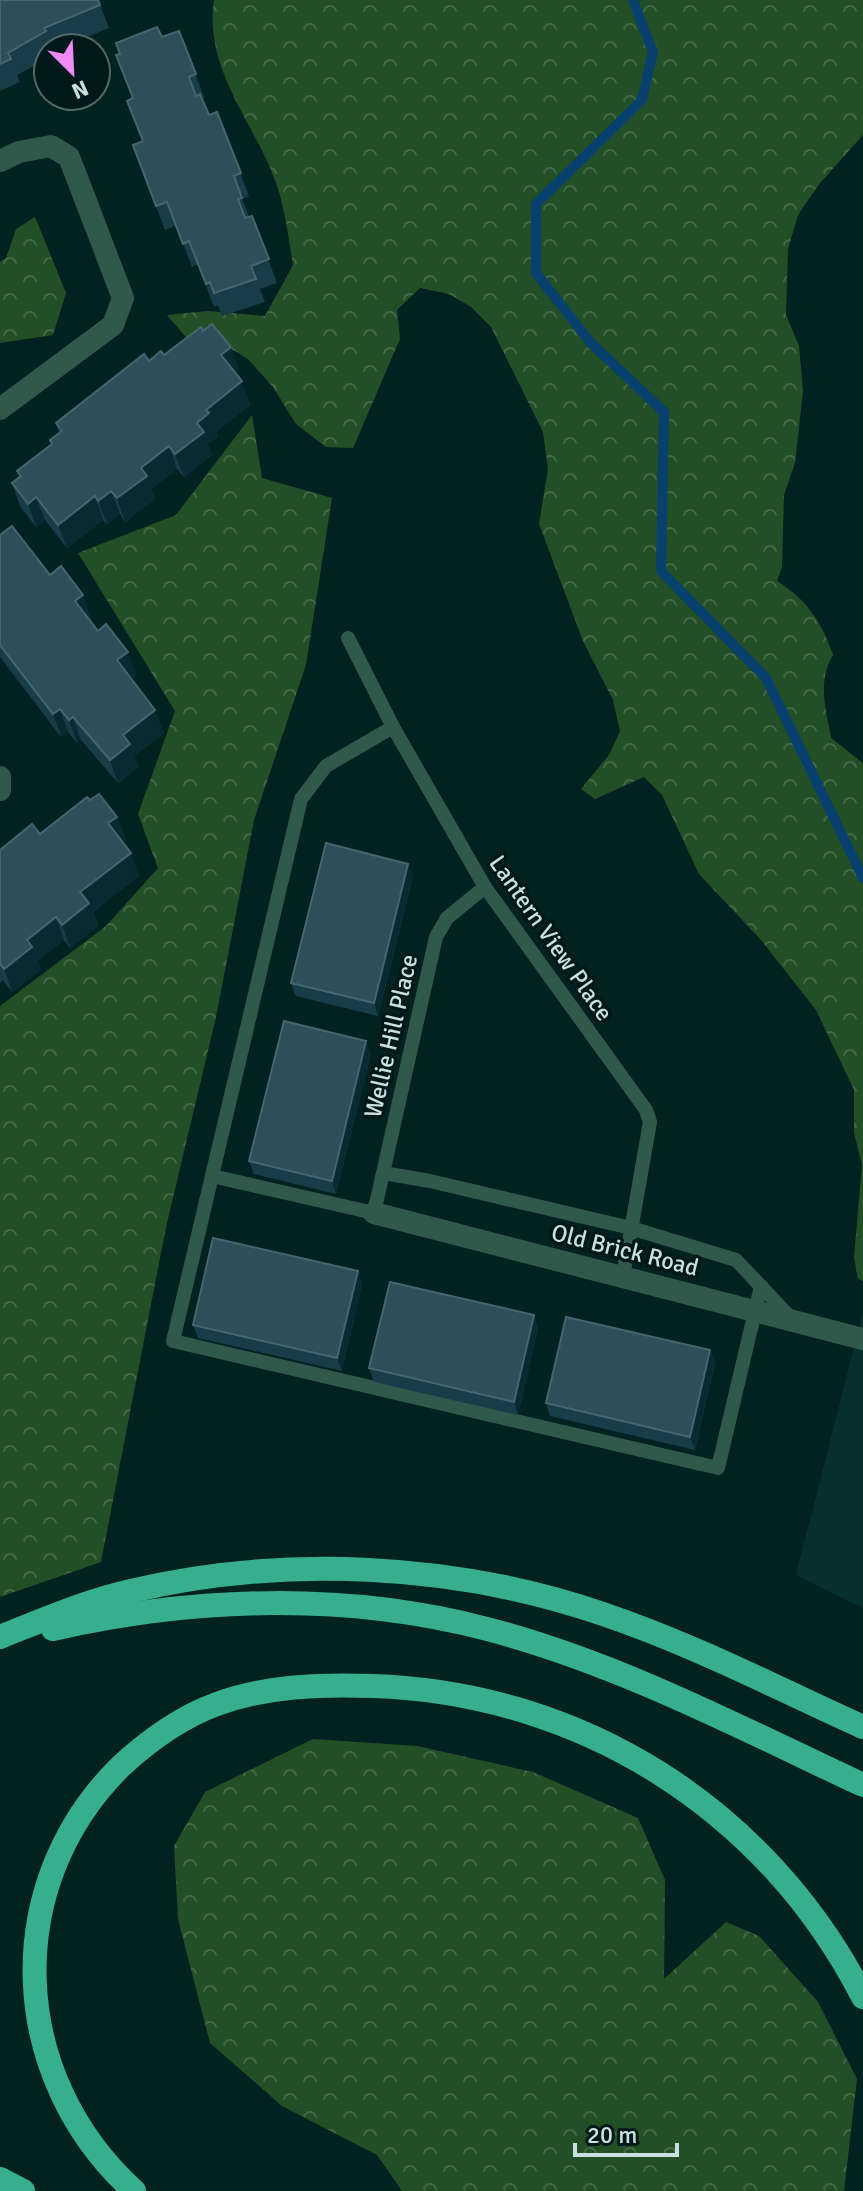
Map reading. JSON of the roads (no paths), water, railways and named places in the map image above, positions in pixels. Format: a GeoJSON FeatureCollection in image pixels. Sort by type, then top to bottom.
{"type":"FeatureCollection","features":[{"type":"Feature","properties":{"kind":"highway"},"geometry":{"type":"LineString","coordinates":[[0,1639],[82,1605],[181,1581],[285,1570],[412,1575],[484,1585],[601,1613],[662,1636],[863,1727]]}},
{"type":"Feature","properties":{"kind":"highway"},"geometry":{"type":"LineString","coordinates":[[0,1639],[131,1613],[234,1603],[359,1608],[423,1616],[486,1629],[617,1673],[863,1785]]}},
{"type":"Feature","properties":{"kind":"highway"},"geometry":{"type":"LineString","coordinates":[[134,2191],[83,2133],[43,2049],[35,2019],[31,1952],[43,1885],[74,1820],[106,1780],[175,1724],[216,1704],[253,1694],[350,1685],[443,1693],[526,1712],[577,1730],[633,1757],[685,1789],[765,1856],[813,1914],[863,1997]]}},
{"type":"Feature","properties":{"kind":"highway"},"geometry":{"type":"LineString","coordinates":[[0,2179],[23,2191]]}},
{"type":"Feature","properties":{"kind":"street"},"geometry":{"type":"LineString","coordinates":[[0,161],[19,152],[51,146],[69,157],[123,298],[113,325],[0,409]]}},
{"type":"Feature","properties":{"kind":"street"},"geometry":{"type":"LineString","coordinates":[[0,777],[0,790]]}},
{"type":"Feature","properties":{"kind":"street","name":"Old Brick Road"},"geometry":{"type":"LineString","coordinates":[[374,1213],[863,1339]]}},
{"type":"Feature","properties":{"kind":"lane","name":"Lantern View Place"},"geometry":{"type":"LineString","coordinates":[[348,638],[393,727],[485,887],[646,1110],[650,1122],[623,1276]]}},
{"type":"Feature","properties":{"kind":"lane"},"geometry":{"type":"LineString","coordinates":[[393,727],[326,766],[301,799],[173,1341],[718,1468],[761,1286]]}},
{"type":"Feature","properties":{"kind":"lane","name":"Wellie Hill Place"},"geometry":{"type":"LineString","coordinates":[[374,1213],[436,937],[447,918],[485,887]]}},
{"type":"Feature","properties":{"kind":"lane"},"geometry":{"type":"LineString","coordinates":[[383,1173],[631,1228],[736,1260],[794,1321]]}},
{"type":"Feature","properties":{"kind":"lane"},"geometry":{"type":"LineString","coordinates":[[212,1176],[374,1213]]}},
{"type":"Feature","properties":{"kind":"waterway"},"geometry":{"type":"LineString","coordinates":[[633,0],[653,52],[642,100],[536,204],[536,273],[591,343],[664,412],[661,571],[766,678],[863,878]]}}]}
